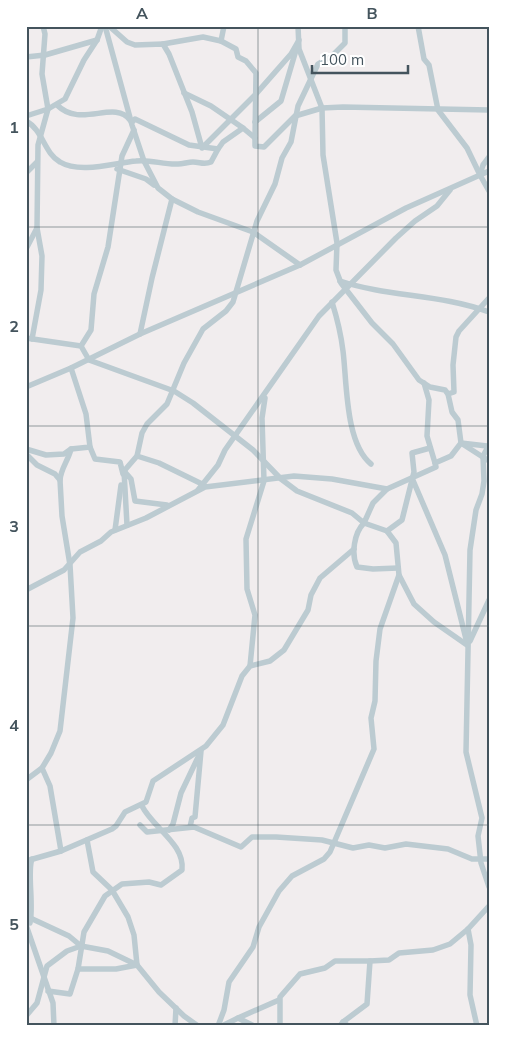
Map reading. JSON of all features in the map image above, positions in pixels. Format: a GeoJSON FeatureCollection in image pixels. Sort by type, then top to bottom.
{"type":"FeatureCollection","features":[{"type":"Feature","properties":{"kind":"street"},"geometry":{"type":"LineString","coordinates":[[43,26],[46,34],[42,74],[48,109],[38,145],[37,162],[37,228],[42,256],[41,290],[29,338],[82,346]]}},
{"type":"Feature","properties":{"kind":"street"},"geometry":{"type":"LineString","coordinates":[[26,116],[48,109],[65,99],[103,26]]}},
{"type":"Feature","properties":{"kind":"street"},"geometry":{"type":"LineString","coordinates":[[103,26],[144,161],[158,188]]}},
{"type":"Feature","properties":{"kind":"street"},"geometry":{"type":"LineString","coordinates":[[109,26],[127,42],[135,45],[163,44],[203,37],[221,41],[236,49],[238,57],[253,67],[256,73],[255,146],[264,147],[295,116],[322,108],[489,110]]}},
{"type":"Feature","properties":{"kind":"street"},"geometry":{"type":"LineString","coordinates":[[221,41],[224,26]]}},
{"type":"Feature","properties":{"kind":"street"},"geometry":{"type":"LineString","coordinates":[[298,26],[299,49],[322,108],[323,155],[337,243],[336,270],[346,290],[424,383],[430,387],[442,388],[448,394],[452,412],[461,428],[461,443],[451,456],[436,463]]}},
{"type":"Feature","properties":{"kind":"street"},"geometry":{"type":"LineString","coordinates":[[114,530],[124,471],[137,456],[142,433],[147,424],[167,404],[184,363],[203,330],[226,311],[237,292],[258,222],[275,184],[282,158],[291,142],[295,116],[318,64],[333,56],[345,43],[345,26]]}},
{"type":"Feature","properties":{"kind":"street"},"geometry":{"type":"LineString","coordinates":[[418,26],[424,59],[429,65],[438,110],[467,148],[489,191]]}},
{"type":"Feature","properties":{"kind":"street"},"geometry":{"type":"LineString","coordinates":[[26,57],[45,55],[97,40]]}},
{"type":"Feature","properties":{"kind":"street"},"geometry":{"type":"LineString","coordinates":[[202,148],[256,94],[291,54],[299,40]]}},
{"type":"Feature","properties":{"kind":"street"},"geometry":{"type":"LineString","coordinates":[[255,122],[281,100],[299,40]]}},
{"type":"Feature","properties":{"kind":"street"},"geometry":{"type":"LineString","coordinates":[[163,44],[184,93],[202,148]]}},
{"type":"Feature","properties":{"kind":"street"},"geometry":{"type":"LineString","coordinates":[[184,93],[211,106],[255,138]]}},
{"type":"Feature","properties":{"kind":"street"},"geometry":{"type":"LineString","coordinates":[[57,105],[64,112],[74,115],[119,112],[127,116],[132,122]]}},
{"type":"Feature","properties":{"kind":"street"},"geometry":{"type":"LineString","coordinates":[[132,122],[135,119],[189,145],[218,150]]}},
{"type":"Feature","properties":{"kind":"street"},"geometry":{"type":"LineString","coordinates":[[26,121],[33,125],[60,162],[87,167],[121,167],[144,161],[177,164],[195,162],[205,164],[211,162],[223,142],[243,128]]}},
{"type":"Feature","properties":{"kind":"street"},"geometry":{"type":"LineString","coordinates":[[82,346],[91,330],[94,294],[108,247],[122,156],[134,130]]}},
{"type":"Feature","properties":{"kind":"street"},"geometry":{"type":"LineString","coordinates":[[480,175],[483,165],[489,156]]}},
{"type":"Feature","properties":{"kind":"street"},"geometry":{"type":"LineString","coordinates":[[26,173],[37,162]]}},
{"type":"Feature","properties":{"kind":"street"},"geometry":{"type":"LineString","coordinates":[[121,167],[146,179],[172,199],[198,212],[236,224],[300,265]]}},
{"type":"Feature","properties":{"kind":"street"},"geometry":{"type":"LineString","coordinates":[[26,387],[89,360],[140,334],[300,265],[337,243],[489,171]]}},
{"type":"Feature","properties":{"kind":"street"},"geometry":{"type":"LineString","coordinates":[[198,490],[218,465],[235,436],[265,396],[319,316],[352,285],[405,229],[437,206],[451,188]]}},
{"type":"Feature","properties":{"kind":"street"},"geometry":{"type":"LineString","coordinates":[[140,334],[172,199]]}},
{"type":"Feature","properties":{"kind":"street"},"geometry":{"type":"LineString","coordinates":[[26,249],[37,228]]}},
{"type":"Feature","properties":{"kind":"street"},"geometry":{"type":"LineString","coordinates":[[340,281],[352,285],[423,296],[479,308],[489,312]]}},
{"type":"Feature","properties":{"kind":"street"},"geometry":{"type":"LineString","coordinates":[[448,394],[454,392],[453,365],[456,338],[459,331],[489,298]]}},
{"type":"Feature","properties":{"kind":"street"},"geometry":{"type":"LineString","coordinates":[[332,302],[343,348],[351,428],[366,460],[371,464]]}},
{"type":"Feature","properties":{"kind":"street"},"geometry":{"type":"LineString","coordinates":[[82,346],[89,360],[174,391],[193,403],[235,436],[281,479],[297,491],[352,513],[364,523],[387,530],[396,543],[399,575],[414,604],[422,614],[467,645]]}},
{"type":"Feature","properties":{"kind":"street"},"geometry":{"type":"LineString","coordinates":[[71,368],[86,414],[90,448],[95,459],[120,462],[124,471],[131,479],[135,501],[142,504],[169,505]]}},
{"type":"Feature","properties":{"kind":"street"},"geometry":{"type":"LineString","coordinates":[[398,568],[373,570],[357,567],[354,549],[358,529],[364,523],[373,503],[387,489],[436,467],[427,436],[429,400],[424,383]]}},
{"type":"Feature","properties":{"kind":"street"},"geometry":{"type":"LineString","coordinates":[[169,830],[173,824],[181,793],[200,751],[223,725],[242,676],[250,666],[255,615],[247,589],[246,539],[251,520],[262,493],[264,481],[262,418],[265,396]]}},
{"type":"Feature","properties":{"kind":"street"},"geometry":{"type":"LineString","coordinates":[[461,443],[488,446],[483,456],[484,481],[482,494],[476,510],[470,550],[466,752],[482,818],[478,836],[481,858],[489,887]]}},
{"type":"Feature","properties":{"kind":"street"},"geometry":{"type":"LineString","coordinates":[[461,443],[489,461]]}},
{"type":"Feature","properties":{"kind":"street"},"geometry":{"type":"LineString","coordinates":[[26,449],[46,455],[64,454],[71,449],[90,448]]}},
{"type":"Feature","properties":{"kind":"street"},"geometry":{"type":"LineString","coordinates":[[387,530],[402,520],[414,472],[412,453],[430,448]]}},
{"type":"Feature","properties":{"kind":"street"},"geometry":{"type":"LineString","coordinates":[[26,780],[42,768],[56,743],[63,713],[72,618],[70,565],[62,516],[60,480],[61,471],[69,459],[71,449]]}},
{"type":"Feature","properties":{"kind":"street"},"geometry":{"type":"LineString","coordinates":[[26,454],[37,465],[55,474],[60,480]]}},
{"type":"Feature","properties":{"kind":"street"},"geometry":{"type":"LineString","coordinates":[[137,456],[159,463],[202,484]]}},
{"type":"Feature","properties":{"kind":"street"},"geometry":{"type":"LineString","coordinates":[[124,471],[127,525]]}},
{"type":"Feature","properties":{"kind":"street"},"geometry":{"type":"LineString","coordinates":[[26,590],[46,581],[70,565],[80,552],[101,541],[114,530],[146,518],[205,487],[294,476],[325,478],[387,489]]}},
{"type":"Feature","properties":{"kind":"street"},"geometry":{"type":"LineString","coordinates":[[412,478],[445,554],[467,645]]}},
{"type":"Feature","properties":{"kind":"street"},"geometry":{"type":"LineString","coordinates":[[250,666],[270,661],[284,650],[308,610],[311,595],[320,578],[354,549]]}},
{"type":"Feature","properties":{"kind":"street"},"geometry":{"type":"LineString","coordinates":[[218,1026],[224,1010],[229,982],[252,948],[259,927],[279,891],[292,876],[324,859],[334,844],[374,749],[371,718],[375,702],[376,661],[380,629],[399,575]]}},
{"type":"Feature","properties":{"kind":"street"},"geometry":{"type":"LineString","coordinates":[[467,645],[489,600]]}},
{"type":"Feature","properties":{"kind":"street"},"geometry":{"type":"LineString","coordinates":[[54,1026],[52,1003],[28,927],[32,900],[29,860],[61,851],[116,826],[125,812],[131,808],[142,806],[146,802],[153,781],[200,751]]}},
{"type":"Feature","properties":{"kind":"street"},"geometry":{"type":"LineString","coordinates":[[190,827],[192,818],[195,817],[200,751]]}},
{"type":"Feature","properties":{"kind":"street"},"geometry":{"type":"LineString","coordinates":[[42,768],[50,786],[61,851]]}},
{"type":"Feature","properties":{"kind":"street"},"geometry":{"type":"LineString","coordinates":[[48,991],[70,994],[78,969],[84,932],[97,912],[99,905],[112,890],[122,884],[137,882],[161,885],[182,870],[182,856],[146,814],[142,806]]}},
{"type":"Feature","properties":{"kind":"street"},"geometry":{"type":"LineString","coordinates":[[140,825],[147,832],[162,832],[190,827],[208,832],[241,847],[252,837],[322,840],[352,848],[369,846],[385,848],[406,844],[448,849],[472,860],[489,858]]}},
{"type":"Feature","properties":{"kind":"street"},"geometry":{"type":"LineString","coordinates":[[87,840],[93,872],[112,890],[122,905],[131,926],[137,965]]}},
{"type":"Feature","properties":{"kind":"street"},"geometry":{"type":"LineString","coordinates":[[280,1026],[279,1000],[282,993],[300,974],[325,968],[335,961],[389,960],[399,953],[440,948],[450,944],[468,929],[489,906]]}},
{"type":"Feature","properties":{"kind":"street"},"geometry":{"type":"LineString","coordinates":[[29,918],[69,936],[81,946],[108,951],[137,965],[176,1008],[198,1026]]}},
{"type":"Feature","properties":{"kind":"street"},"geometry":{"type":"LineString","coordinates":[[468,929],[471,945],[470,996],[477,1026]]}},
{"type":"Feature","properties":{"kind":"street"},"geometry":{"type":"LineString","coordinates":[[26,1016],[38,1003],[47,966],[67,951],[81,946]]}},
{"type":"Feature","properties":{"kind":"street"},"geometry":{"type":"LineString","coordinates":[[344,1025],[367,1004],[370,961]]}},
{"type":"Feature","properties":{"kind":"street"},"geometry":{"type":"LineString","coordinates":[[78,969],[116,969],[137,965]]}},
{"type":"Feature","properties":{"kind":"street"},"geometry":{"type":"LineString","coordinates":[[222,1026],[279,1000]]}},
{"type":"Feature","properties":{"kind":"street"},"geometry":{"type":"LineString","coordinates":[[176,1008],[176,1026]]}},
{"type":"Feature","properties":{"kind":"street"},"geometry":{"type":"LineString","coordinates":[[238,1018],[254,1026]]}}]}
